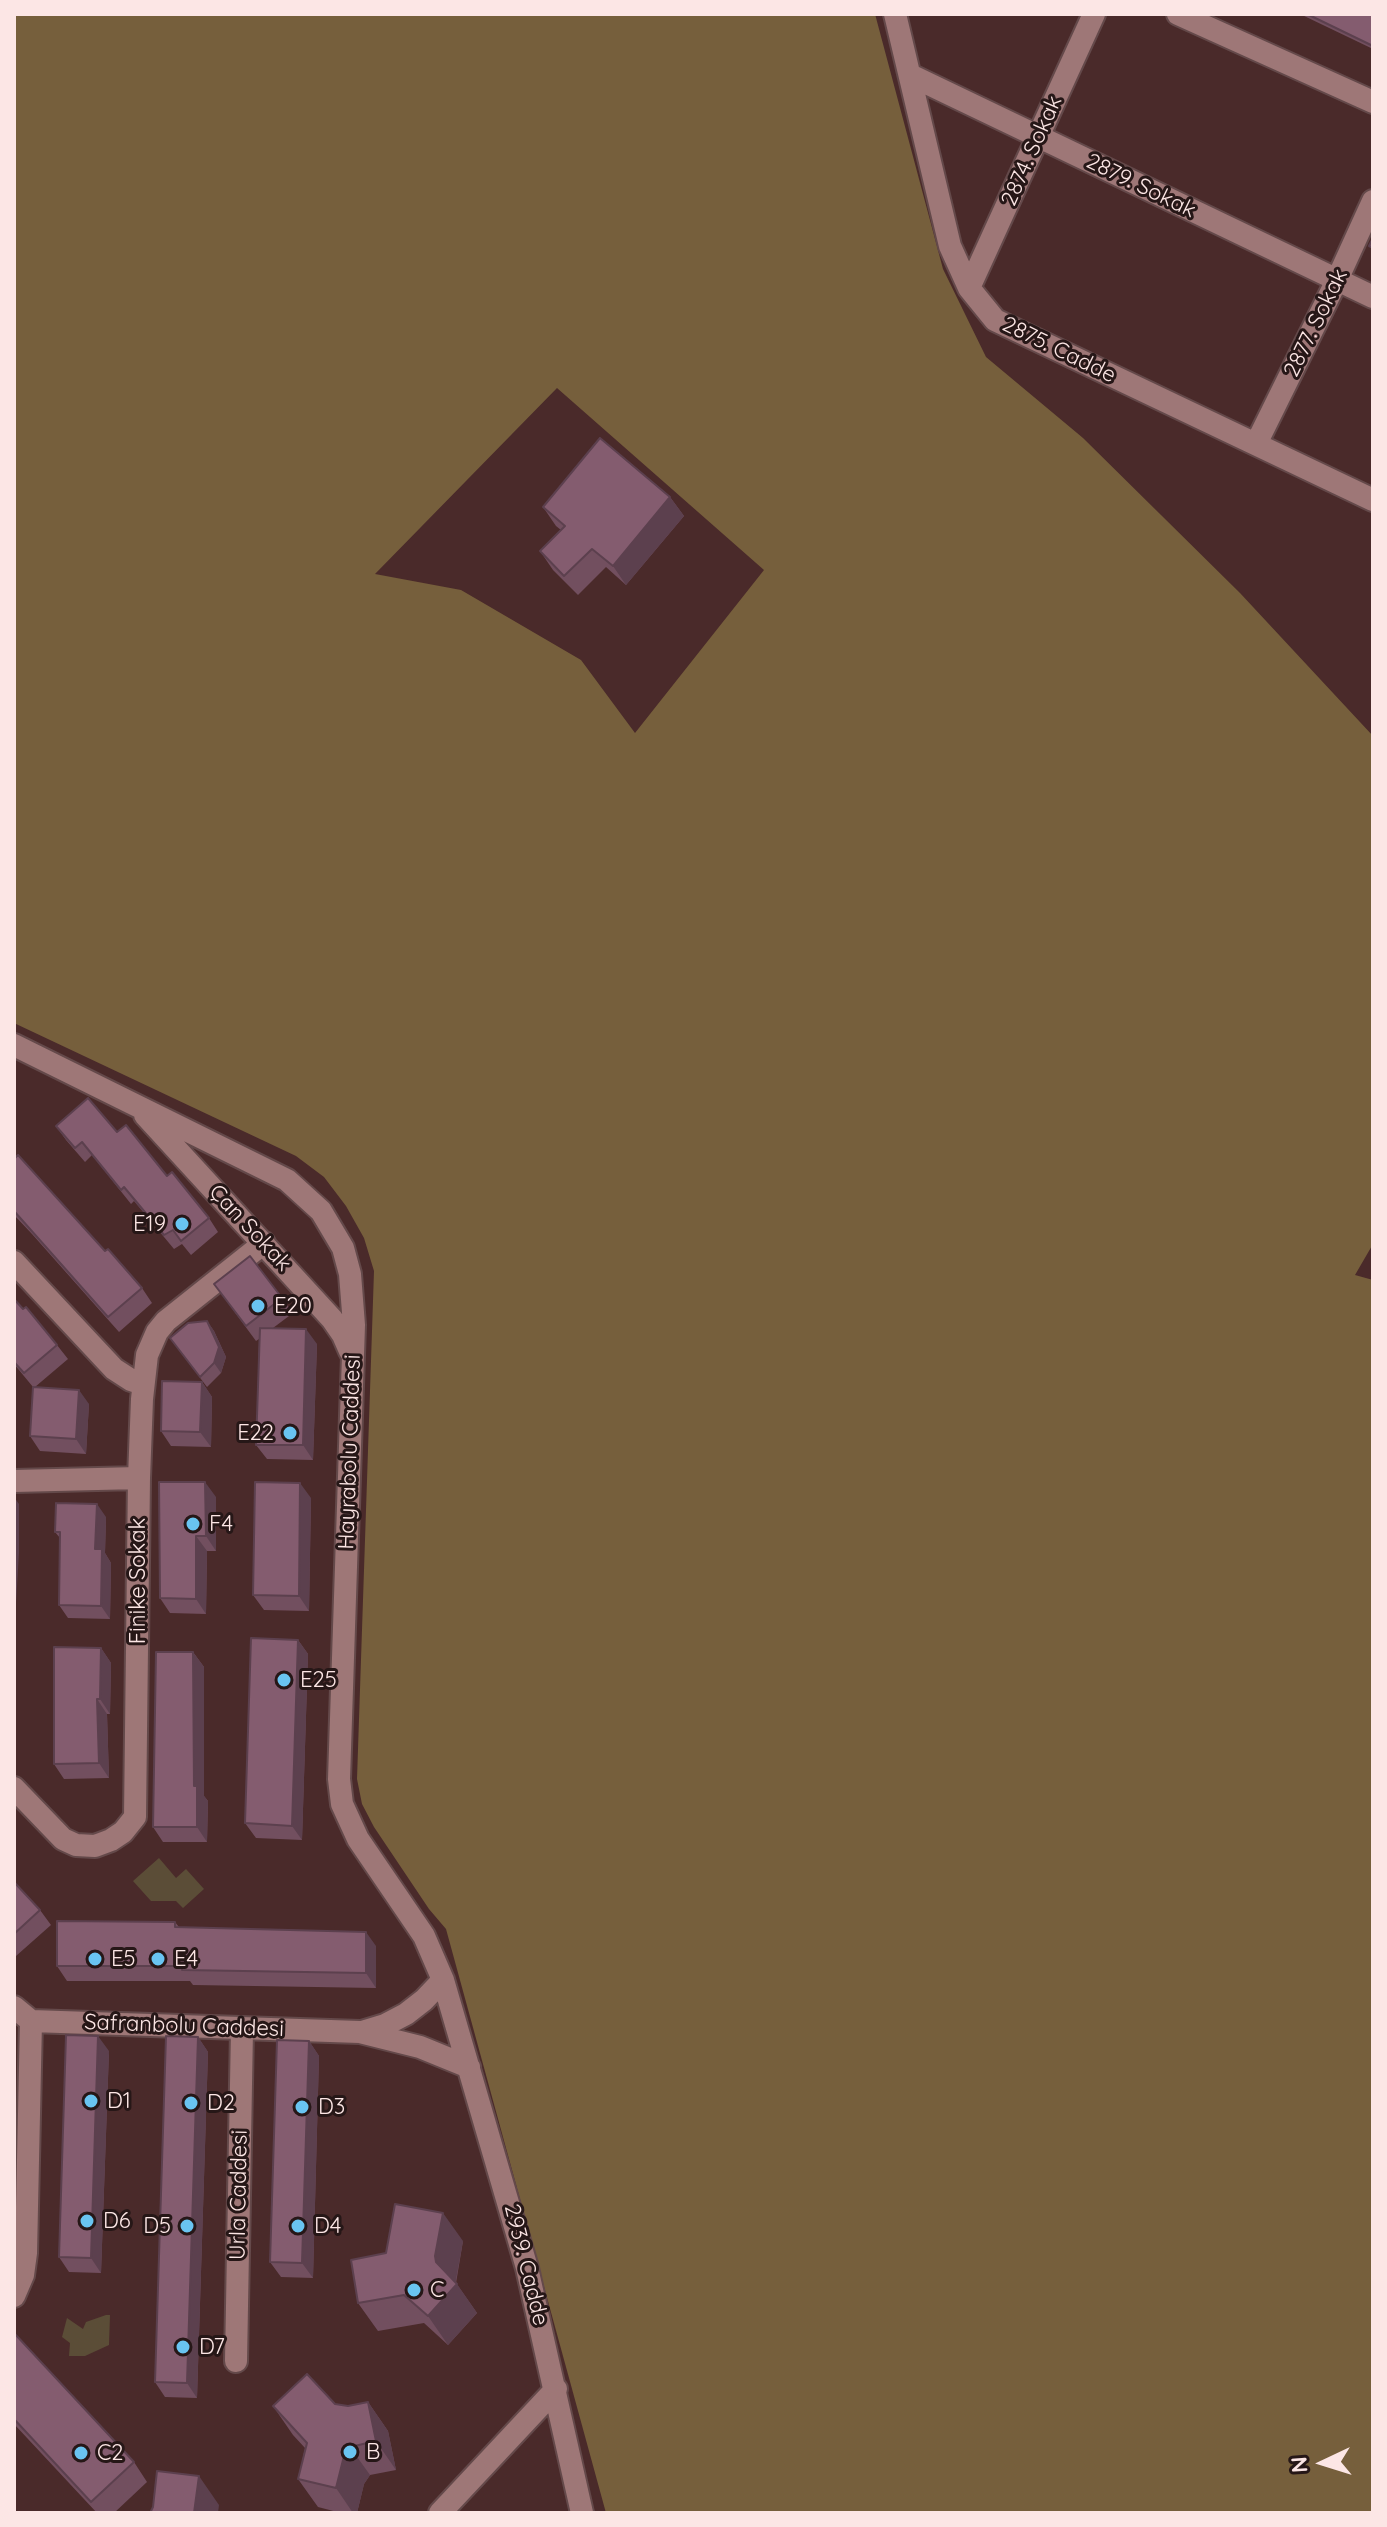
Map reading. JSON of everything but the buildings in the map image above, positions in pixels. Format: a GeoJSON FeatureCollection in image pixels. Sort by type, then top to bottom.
{"type":"FeatureCollection","features":[{"type":"Feature","properties":{"kind":"street","name":"2875. Cadde"},"geometry":{"type":"LineString","coordinates":[[895,14],[950,246],[969,288],[995,320],[1373,500]]}},
{"type":"Feature","properties":{"kind":"street","name":"2874. Sokak"},"geometry":{"type":"LineString","coordinates":[[969,288],[1094,14]]}},
{"type":"Feature","properties":{"kind":"street"},"geometry":{"type":"LineString","coordinates":[[1178,14],[1373,102]]}},
{"type":"Feature","properties":{"kind":"street","name":"2879. Sokak"},"geometry":{"type":"LineString","coordinates":[[910,75],[1373,297]]}},
{"type":"Feature","properties":{"kind":"street","name":"2877. Sokak"},"geometry":{"type":"LineString","coordinates":[[1256,444],[1373,201]]}},
{"type":"Feature","properties":{"kind":"street","name":"Hayrabolu Caddesi"},"geometry":{"type":"LineString","coordinates":[[14,1045],[276,1174],[297,1187],[321,1211],[338,1236],[350,1274],[353,1306],[340,1792],[352,1828],[424,1936],[456,2021]]}},
{"type":"Feature","properties":{"kind":"street","name":"Çan Sokak"},"geometry":{"type":"LineString","coordinates":[[132,1103],[338,1327],[346,1339],[353,1362]]}},
{"type":"Feature","properties":{"kind":"street","name":"Finike Sokak"},"geometry":{"type":"LineString","coordinates":[[14,1788],[63,1839],[76,1845],[108,1842],[123,1832],[135,1817],[139,1478],[147,1355],[157,1332],[172,1317],[264,1243]]}},
{"type":"Feature","properties":{"kind":"street"},"geometry":{"type":"LineString","coordinates":[[14,1262],[114,1369],[143,1384]]}},
{"type":"Feature","properties":{"kind":"street"},"geometry":{"type":"LineString","coordinates":[[14,1481],[139,1478]]}},
{"type":"Feature","properties":{"kind":"street","name":"Safranbolu Caddesi"},"geometry":{"type":"LineString","coordinates":[[360,2032],[385,2025],[406,2014],[443,1980]]}},
{"type":"Feature","properties":{"kind":"street"},"geometry":{"type":"LineString","coordinates":[[14,2296],[22,2279],[25,2261],[23,2014]]}},
{"type":"Feature","properties":{"kind":"street","name":"Safranbolu Caddesi"},"geometry":{"type":"LineString","coordinates":[[23,2014],[242,2029],[360,2032],[420,2047],[469,2067]]}},
{"type":"Feature","properties":{"kind":"street","name":"2939. Cadde"},"geometry":{"type":"LineString","coordinates":[[456,2021],[518,2231],[582,2513]]}},
{"type":"Feature","properties":{"kind":"street","name":"Urla Caddesi"},"geometry":{"type":"LineString","coordinates":[[236,2361],[242,2029]]}},
{"type":"Feature","properties":{"kind":"street"},"geometry":{"type":"LineString","coordinates":[[440,2513],[556,2389]]}},
{"type":"Feature","properties":{"kind":"shaded area"},"geometry":{"type":"Polygon","coordinates":[[[14,14],[875,14],[943,269],[986,357],[1083,438],[1240,593],[1373,736],[1373,1244],[1355,1275],[1373,1280],[1373,2513],[606,2513],[446,1929],[374,1827],[362,1804],[357,1779],[374,1271],[364,1238],[346,1206],[324,1177],[296,1156],[14,1023],[14,14]],[[557,388],[375,574],[461,590],[581,660],[635,733],[764,570],[557,388]]]}},
{"type":"Feature","properties":{"kind":"shaded area"},"geometry":{"type":"Polygon","coordinates":[[[159,1858],[176,1878],[186,1869],[204,1889],[183,1908],[176,1901],[151,1901],[133,1881],[159,1858]]]}},
{"type":"Feature","properties":{"kind":"shaded area"},"geometry":{"type":"Polygon","coordinates":[[[110,2315],[109,2345],[85,2356],[69,2356],[70,2343],[62,2337],[67,2318],[83,2329],[86,2322],[110,2315]]]}},
{"type":"Feature","properties":{"kind":"place","name":"E19"},"geometry":{"type":"Point","coordinates":[182,1224]}},
{"type":"Feature","properties":{"kind":"place","name":"E20"},"geometry":{"type":"Point","coordinates":[258,1306]}},
{"type":"Feature","properties":{"kind":"place","name":"E22"},"geometry":{"type":"Point","coordinates":[290,1433]}},
{"type":"Feature","properties":{"kind":"place","name":"F4"},"geometry":{"type":"Point","coordinates":[193,1524]}},
{"type":"Feature","properties":{"kind":"place","name":"E25"},"geometry":{"type":"Point","coordinates":[284,1680]}},
{"type":"Feature","properties":{"kind":"place","name":"E5"},"geometry":{"type":"Point","coordinates":[95,1959]}},
{"type":"Feature","properties":{"kind":"place","name":"E4"},"geometry":{"type":"Point","coordinates":[158,1959]}},
{"type":"Feature","properties":{"kind":"place","name":"D1"},"geometry":{"type":"Point","coordinates":[91,2101]}},
{"type":"Feature","properties":{"kind":"place","name":"D2"},"geometry":{"type":"Point","coordinates":[191,2103]}},
{"type":"Feature","properties":{"kind":"place","name":"D3"},"geometry":{"type":"Point","coordinates":[302,2107]}},
{"type":"Feature","properties":{"kind":"place","name":"D6"},"geometry":{"type":"Point","coordinates":[87,2221]}},
{"type":"Feature","properties":{"kind":"place","name":"D5"},"geometry":{"type":"Point","coordinates":[187,2226]}},
{"type":"Feature","properties":{"kind":"place","name":"D4"},"geometry":{"type":"Point","coordinates":[298,2226]}},
{"type":"Feature","properties":{"kind":"place","name":"C"},"geometry":{"type":"Point","coordinates":[414,2290]}},
{"type":"Feature","properties":{"kind":"place","name":"D7"},"geometry":{"type":"Point","coordinates":[183,2347]}},
{"type":"Feature","properties":{"kind":"place","name":"B"},"geometry":{"type":"Point","coordinates":[350,2452]}},
{"type":"Feature","properties":{"kind":"place","name":"C2"},"geometry":{"type":"Point","coordinates":[81,2453]}}]}
